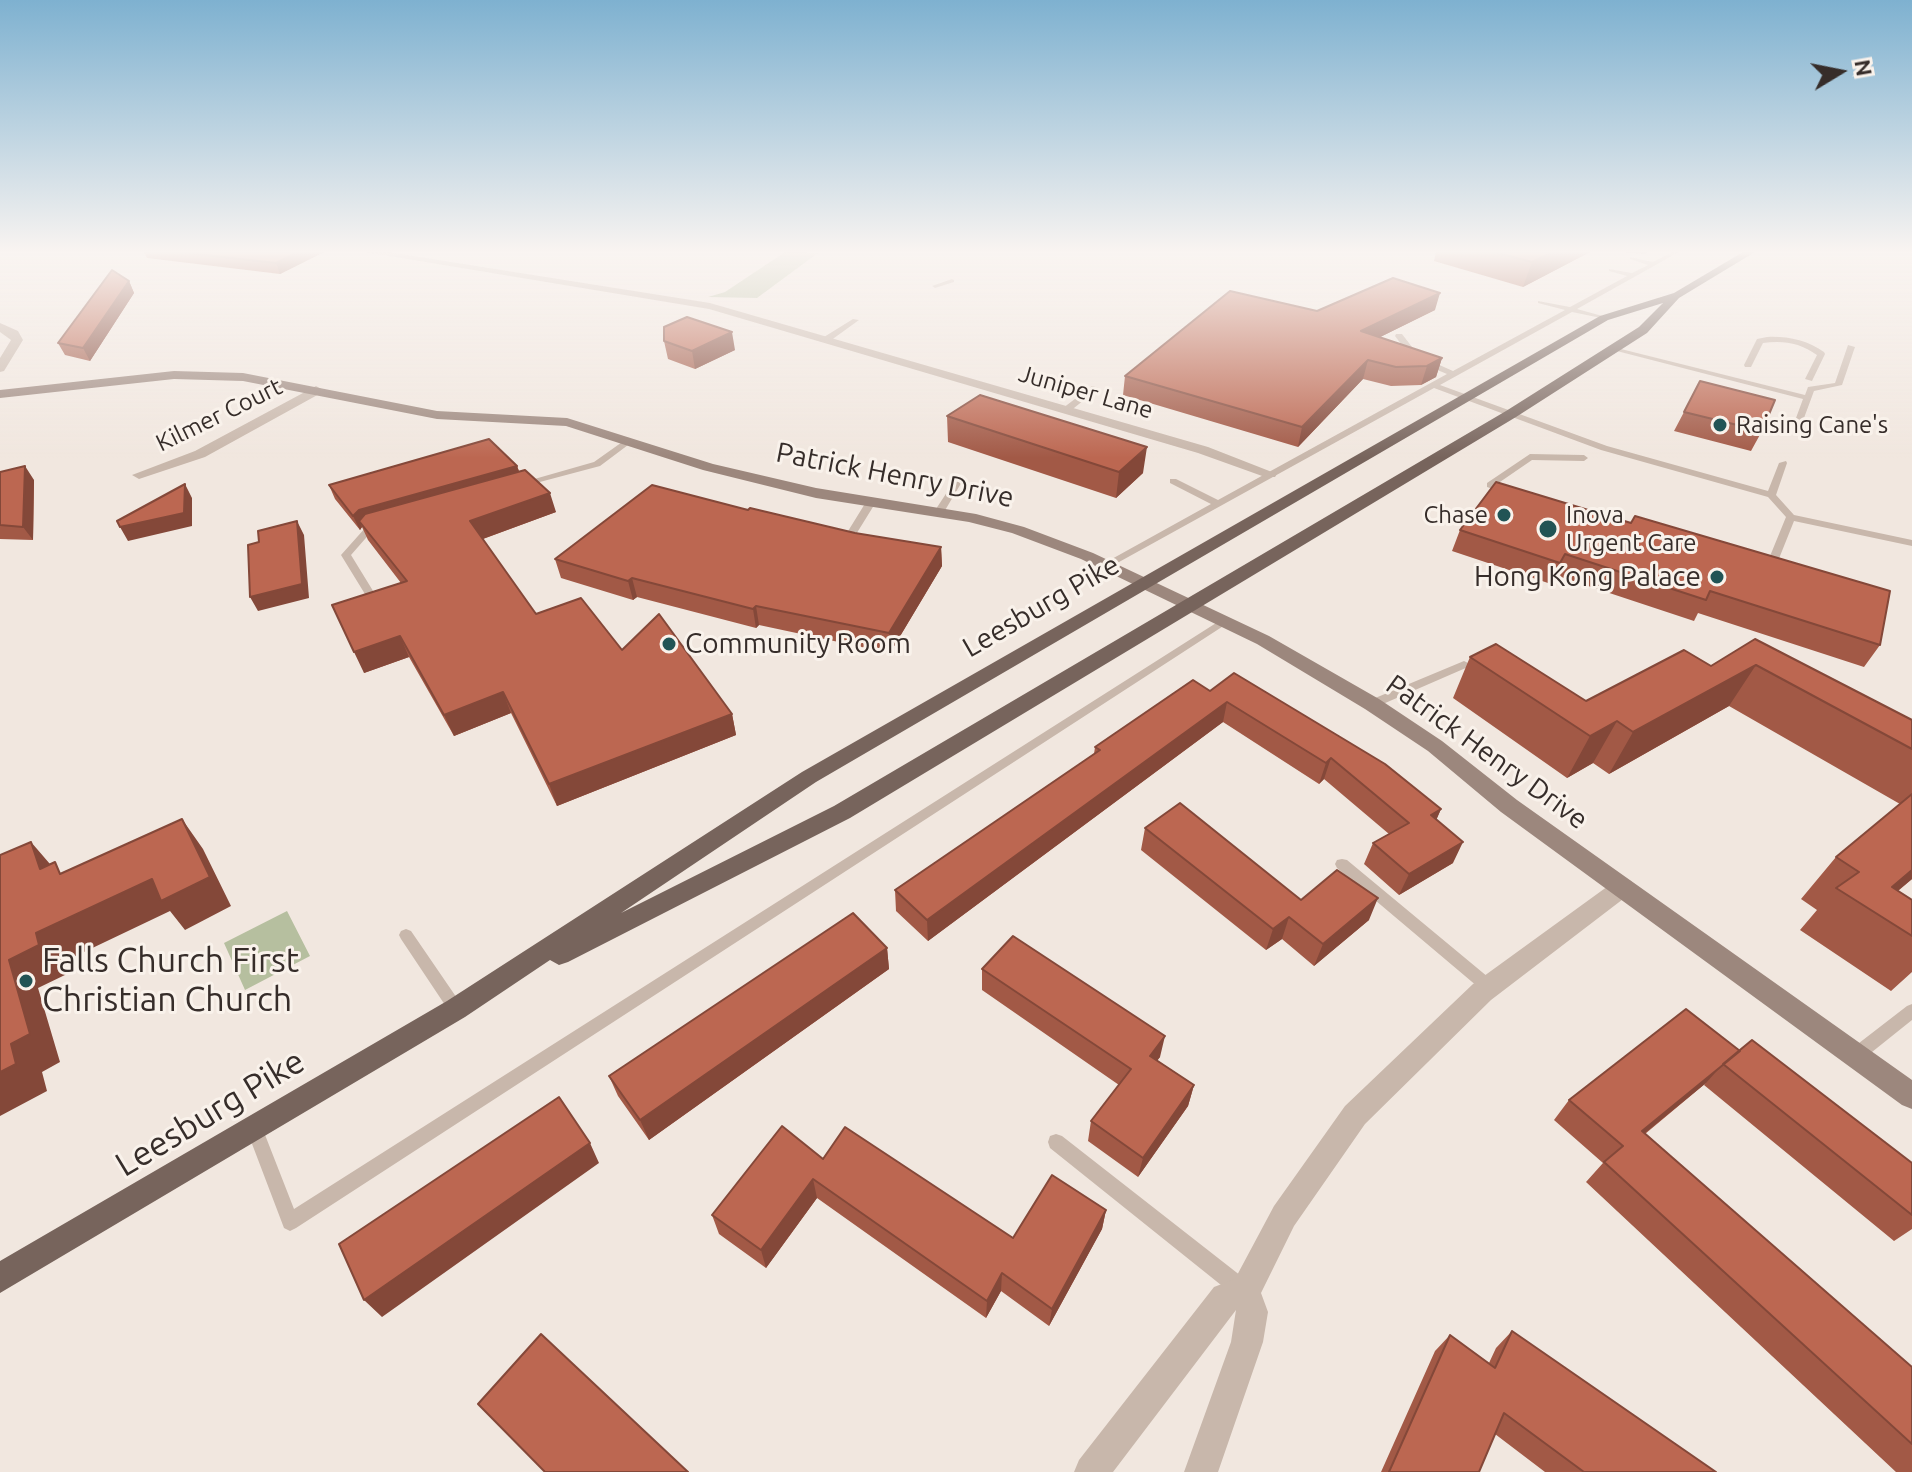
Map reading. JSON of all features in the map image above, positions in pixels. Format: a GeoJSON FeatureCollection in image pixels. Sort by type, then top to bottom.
{"type":"FeatureCollection","features":[{"type":"Feature","properties":{"kind":"main road","name":"Leesburg Pike"},"geometry":{"type":"LineString","coordinates":[[0,1278],[456,1009],[809,777],[1599,321]]}},
{"type":"Feature","properties":{"kind":"main road","name":"Leesburg Pike"},"geometry":{"type":"LineString","coordinates":[[456,1009],[842,812],[1511,414],[1643,330],[1652,321]]}},
{"type":"Feature","properties":{"kind":"street","name":"Juniper Lane"},"geometry":{"type":"LineString","coordinates":[[762,321],[996,394],[1066,410],[1203,450],[1270,474]]}},
{"type":"Feature","properties":{"kind":"street"},"geometry":{"type":"LineString","coordinates":[[0,327],[14,334],[17,340],[0,368]]}},
{"type":"Feature","properties":{"kind":"street","name":"Patrick Henry Drive"},"geometry":{"type":"LineString","coordinates":[[0,394],[194,374],[243,377],[437,415],[567,422],[708,467],[871,502],[981,519],[1018,530],[1106,565],[1263,640],[1372,704],[1435,746],[1509,806],[1912,1096]]}},
{"type":"Feature","properties":{"kind":"street","name":"Kilmer Court"},"geometry":{"type":"LineString","coordinates":[[139,475],[200,454],[316,390]]}},
{"type":"Feature","properties":{"kind":"street"},"geometry":{"type":"LineString","coordinates":[[1091,1472],[1225,1298],[1245,1292],[1284,1216],[1355,1115],[1489,987],[1623,887]]}},
{"type":"Feature","properties":{"kind":"street"},"geometry":{"type":"LineString","coordinates":[[1201,1472],[1247,1342],[1252,1312],[1245,1292]]}},
{"type":"Feature","properties":{"kind":"lane"},"geometry":{"type":"LineString","coordinates":[[827,339],[854,321]]}},
{"type":"Feature","properties":{"kind":"lane"},"geometry":{"type":"LineString","coordinates":[[1106,565],[1549,321]]}},
{"type":"Feature","properties":{"kind":"lane"},"geometry":{"type":"LineString","coordinates":[[1399,336],[1416,358],[1453,374]]}},
{"type":"Feature","properties":{"kind":"lane"},"geometry":{"type":"LineString","coordinates":[[1748,365],[1760,341],[1780,339],[1821,354],[1809,379]]}},
{"type":"Feature","properties":{"kind":"lane"},"geometry":{"type":"LineString","coordinates":[[1800,418],[1811,389],[1838,385],[1851,347]]}},
{"type":"Feature","properties":{"kind":"lane"},"geometry":{"type":"LineString","coordinates":[[1613,349],[1807,398]]}},
{"type":"Feature","properties":{"kind":"lane"},"geometry":{"type":"LineString","coordinates":[[1433,385],[1604,448],[1771,495],[1791,517],[1912,543]]}},
{"type":"Feature","properties":{"kind":"lane"},"geometry":{"type":"LineString","coordinates":[[1066,410],[1095,388]]}},
{"type":"Feature","properties":{"kind":"lane"},"geometry":{"type":"LineString","coordinates":[[514,486],[597,464],[628,442]]}},
{"type":"Feature","properties":{"kind":"lane"},"geometry":{"type":"LineString","coordinates":[[1520,494],[1490,485],[1530,457],[1584,458]]}},
{"type":"Feature","properties":{"kind":"lane"},"geometry":{"type":"LineString","coordinates":[[1771,495],[1783,463]]}},
{"type":"Feature","properties":{"kind":"lane"},"geometry":{"type":"LineString","coordinates":[[939,512],[959,480]]}},
{"type":"Feature","properties":{"kind":"lane"},"geometry":{"type":"LineString","coordinates":[[1173,481],[1219,504]]}},
{"type":"Feature","properties":{"kind":"lane"},"geometry":{"type":"LineString","coordinates":[[850,536],[871,502]]}},
{"type":"Feature","properties":{"kind":"lane"},"geometry":{"type":"LineString","coordinates":[[1758,563],[1772,564],[1791,517]]}},
{"type":"Feature","properties":{"kind":"lane"},"geometry":{"type":"LineString","coordinates":[[373,599],[346,555],[369,529],[383,525]]}},
{"type":"Feature","properties":{"kind":"lane"},"geometry":{"type":"LineString","coordinates":[[254,1128],[290,1222],[1224,621]]}},
{"type":"Feature","properties":{"kind":"lane"},"geometry":{"type":"LineString","coordinates":[[1372,704],[1464,665]]}},
{"type":"Feature","properties":{"kind":"lane"},"geometry":{"type":"LineString","coordinates":[[1342,864],[1489,987]]}},
{"type":"Feature","properties":{"kind":"lane"},"geometry":{"type":"LineString","coordinates":[[406,935],[456,1009]]}},
{"type":"Feature","properties":{"kind":"lane"},"geometry":{"type":"LineString","coordinates":[[1856,1055],[1912,1011]]}},
{"type":"Feature","properties":{"kind":"lane"},"geometry":{"type":"LineString","coordinates":[[1056,1142],[1245,1292]]}},
{"type":"Feature","properties":{"kind":"green space"},"geometry":{"type":"Polygon","coordinates":[[[287,911],[310,956],[245,990],[224,943],[287,911]]]}},
{"type":"Feature","properties":{"kind":"building"},"geometry":{"type":"Polygon","coordinates":[[[75,321],[102,321],[83,348],[58,343],[75,321]]]}},
{"type":"Feature","properties":{"kind":"building"},"geometry":{"type":"Polygon","coordinates":[[[679,321],[698,321],[732,332],[692,351],[664,341],[664,327],[679,321]]]}},
{"type":"Feature","properties":{"kind":"building"},"geometry":{"type":"Polygon","coordinates":[[[1193,321],[1382,321],[1361,331],[1442,358],[1427,366],[1396,367],[1368,360],[1302,427],[1125,376],[1193,321]]]}},
{"type":"Feature","properties":{"kind":"building"},"geometry":{"type":"Polygon","coordinates":[[[1700,381],[1775,400],[1762,431],[1684,412],[1700,381]]]}},
{"type":"Feature","properties":{"kind":"building"},"geometry":{"type":"Polygon","coordinates":[[[980,395],[1147,447],[1119,472],[947,416],[980,395]]]}},
{"type":"Feature","properties":{"kind":"building"},"geometry":{"type":"Polygon","coordinates":[[[489,439],[517,466],[359,510],[353,516],[329,485],[489,439]]]}},
{"type":"Feature","properties":{"kind":"building"},"geometry":{"type":"Polygon","coordinates":[[[25,466],[23,527],[0,525],[0,472],[25,466]]]}},
{"type":"Feature","properties":{"kind":"building"},"geometry":{"type":"Polygon","coordinates":[[[525,470],[550,493],[470,521],[536,614],[581,598],[622,650],[659,614],[732,714],[549,784],[503,692],[444,715],[400,636],[354,652],[332,605],[407,581],[359,521],[365,514],[525,470]]]}},
{"type":"Feature","properties":{"kind":"building"},"geometry":{"type":"Polygon","coordinates":[[[1496,482],[1631,523],[1635,516],[1890,591],[1880,645],[1710,591],[1706,600],[1565,554],[1560,563],[1460,530],[1496,482]]]}},
{"type":"Feature","properties":{"kind":"building"},"geometry":{"type":"Polygon","coordinates":[[[185,484],[184,513],[120,527],[117,521],[185,484]]]}},
{"type":"Feature","properties":{"kind":"building"},"geometry":{"type":"Polygon","coordinates":[[[652,485],[855,533],[941,547],[889,633],[756,606],[753,609],[632,578],[628,581],[555,559],[652,485]]]}},
{"type":"Feature","properties":{"kind":"building"},"geometry":{"type":"Polygon","coordinates":[[[297,521],[302,584],[250,597],[248,545],[259,542],[258,531],[297,521]]]}},
{"type":"Feature","properties":{"kind":"building"},"geometry":{"type":"Polygon","coordinates":[[[1755,639],[1912,720],[1912,749],[1756,665],[1633,732],[1617,721],[1590,736],[1470,657],[1496,644],[1586,701],[1684,650],[1711,666],[1755,639]]]}},
{"type":"Feature","properties":{"kind":"building"},"geometry":{"type":"Polygon","coordinates":[[[1234,673],[1385,764],[1441,809],[1431,815],[1463,842],[1409,874],[1373,843],[1409,823],[1331,758],[1326,763],[1227,702],[927,920],[895,890],[1100,750],[1095,747],[1193,680],[1210,691],[1234,673]]]}},
{"type":"Feature","properties":{"kind":"building"},"geometry":{"type":"Polygon","coordinates":[[[1912,794],[1912,870],[1892,887],[1912,900],[1912,936],[1836,888],[1859,872],[1836,857],[1912,794]]]}},
{"type":"Feature","properties":{"kind":"building"},"geometry":{"type":"Polygon","coordinates":[[[1180,803],[1301,900],[1337,870],[1378,898],[1323,944],[1289,917],[1273,929],[1145,828],[1180,803]]]}},
{"type":"Feature","properties":{"kind":"building"},"geometry":{"type":"Polygon","coordinates":[[[182,819],[210,877],[161,901],[152,879],[36,933],[39,945],[9,960],[30,1034],[11,1044],[16,1064],[0,1072],[0,855],[31,842],[40,869],[55,862],[60,874],[182,819]]]}},
{"type":"Feature","properties":{"kind":"building"},"geometry":{"type":"Polygon","coordinates":[[[853,913],[887,948],[640,1120],[609,1076],[853,913]]]}},
{"type":"Feature","properties":{"kind":"building"},"geometry":{"type":"Polygon","coordinates":[[[1013,936],[1165,1036],[1150,1056],[1194,1085],[1143,1158],[1091,1121],[1131,1069],[982,969],[1013,936]]]}},
{"type":"Feature","properties":{"kind":"building"},"geometry":{"type":"Polygon","coordinates":[[[1686,1009],[1740,1051],[1642,1131],[1912,1367],[1912,1444],[1604,1162],[1623,1146],[1569,1100],[1686,1009]]]}},
{"type":"Feature","properties":{"kind":"building"},"geometry":{"type":"Polygon","coordinates":[[[1752,1040],[1912,1163],[1912,1215],[1723,1064],[1752,1040]]]}},
{"type":"Feature","properties":{"kind":"building"},"geometry":{"type":"Polygon","coordinates":[[[559,1097],[590,1143],[364,1300],[339,1244],[559,1097]]]}},
{"type":"Feature","properties":{"kind":"building"},"geometry":{"type":"Polygon","coordinates":[[[782,1126],[823,1159],[845,1127],[1013,1238],[1052,1175],[1106,1210],[1052,1309],[1002,1273],[987,1301],[813,1179],[761,1250],[712,1215],[782,1126]]]}},
{"type":"Feature","properties":{"kind":"building"},"geometry":{"type":"Polygon","coordinates":[[[1512,1331],[1716,1472],[1584,1472],[1504,1413],[1479,1472],[1389,1472],[1450,1335],[1495,1368],[1512,1331]]]}},
{"type":"Feature","properties":{"kind":"building"},"geometry":{"type":"Polygon","coordinates":[[[541,1334],[688,1472],[545,1472],[478,1404],[541,1334]]]}},
{"type":"Feature","properties":{"kind":"place","name":"Raising Cane's"},"geometry":{"type":"Point","coordinates":[1720,425]}},
{"type":"Feature","properties":{"kind":"place","name":"Chase"},"geometry":{"type":"Point","coordinates":[1504,515]}},
{"type":"Feature","properties":{"kind":"place","name":"Inova Urgent Care"},"geometry":{"type":"Point","coordinates":[1548,529]}},
{"type":"Feature","properties":{"kind":"place","name":"Hong Kong Palace"},"geometry":{"type":"Point","coordinates":[1717,577]}},
{"type":"Feature","properties":{"kind":"place","name":"Community Room"},"geometry":{"type":"Point","coordinates":[669,644]}},
{"type":"Feature","properties":{"kind":"place","name":"Falls Church First Christian Church"},"geometry":{"type":"Point","coordinates":[26,981]}}]}
